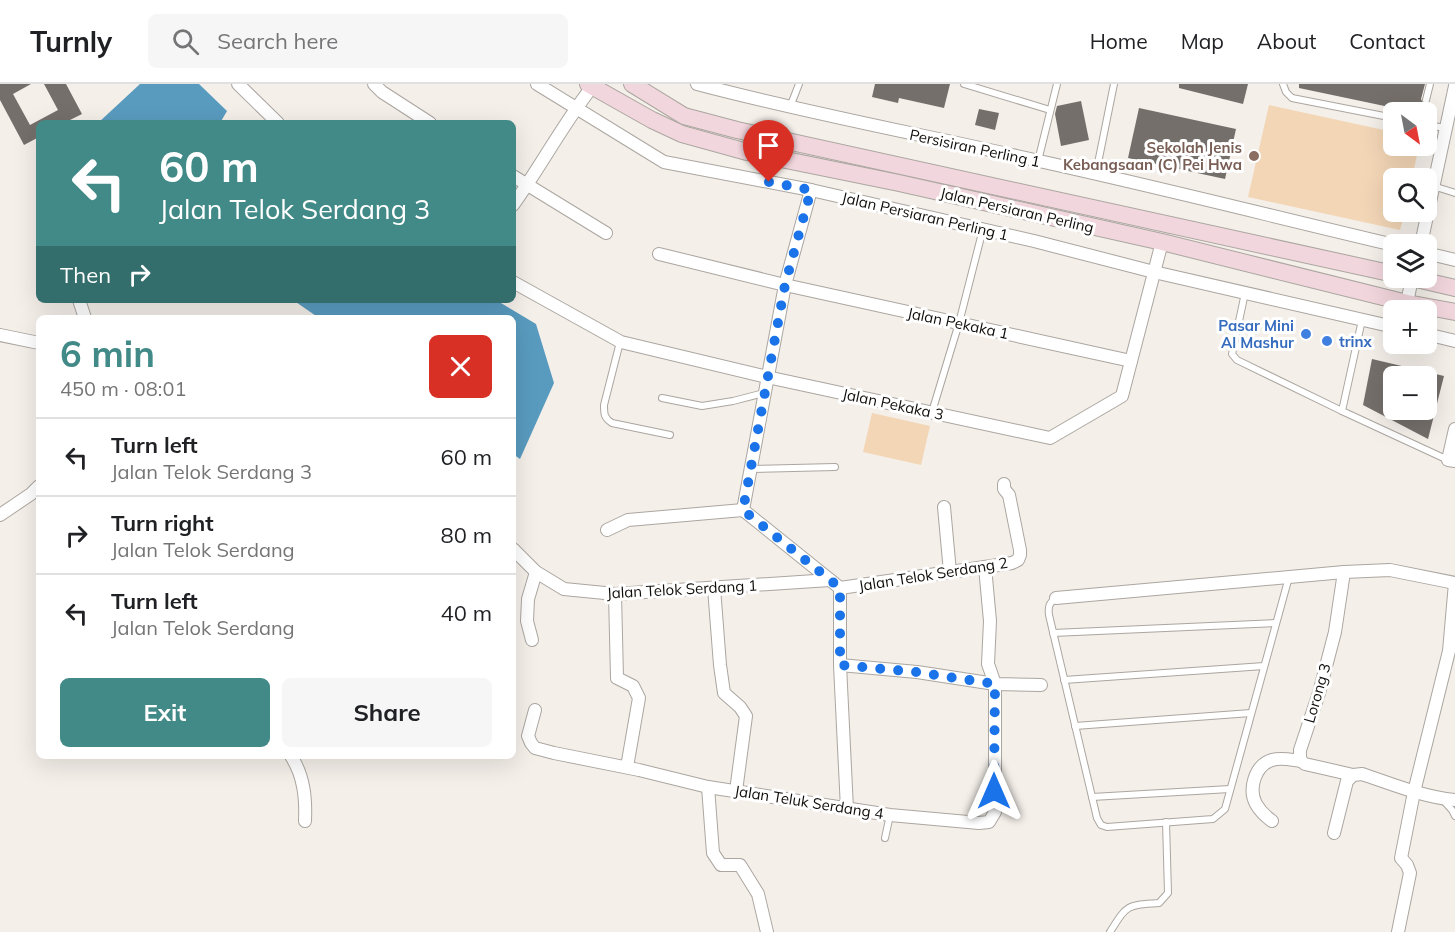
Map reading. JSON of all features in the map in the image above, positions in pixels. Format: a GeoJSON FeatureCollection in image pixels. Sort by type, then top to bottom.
{"type":"FeatureCollection","features":[{"type":"Feature","properties":{"kind":"main road","name":"Jalan Persiaran Perling"},"geometry":{"type":"LineString","coordinates":[[632,84],[684,116],[737,130],[1383,272]]}},
{"type":"Feature","properties":{"kind":"main road","name":"Jalan Persiaran Perling"},"geometry":{"type":"LineString","coordinates":[[590,85],[682,134],[747,152],[899,183],[1162,242],[1395,300]]}},
{"type":"Feature","properties":{"kind":"main road"},"geometry":{"type":"LineString","coordinates":[[1437,284],[1455,288]]}},
{"type":"Feature","properties":{"kind":"main road","name":"Jalan Persiaran Perling"},"geometry":{"type":"LineString","coordinates":[[1437,309],[1455,312]]}},
{"type":"Feature","properties":{"kind":"street"},"geometry":{"type":"LineString","coordinates":[[238,84],[275,120]]}},
{"type":"Feature","properties":{"kind":"street"},"geometry":{"type":"LineString","coordinates":[[374,84],[382,92],[425,120]]}},
{"type":"Feature","properties":{"kind":"street","name":"Jalan Persiaran Perling 1"},"geometry":{"type":"LineString","coordinates":[[537,84],[664,162],[811,190],[983,229],[1154,272]]}},
{"type":"Feature","properties":{"kind":"street","name":"Persisiran Perling 1"},"geometry":{"type":"LineString","coordinates":[[697,84],[927,138],[1038,160],[1383,242]]}},
{"type":"Feature","properties":{"kind":"street"},"geometry":{"type":"LineString","coordinates":[[516,201],[590,85]]}},
{"type":"Feature","properties":{"kind":"street"},"geometry":{"type":"LineString","coordinates":[[1437,168],[1455,86]]}},
{"type":"Feature","properties":{"kind":"street"},"geometry":{"type":"LineString","coordinates":[[516,178],[606,233]]}},
{"type":"Feature","properties":{"kind":"street"},"geometry":{"type":"LineString","coordinates":[[743,510],[785,285],[811,190]]}},
{"type":"Feature","properties":{"kind":"street","name":"Jalan Pekaka 3"},"geometry":{"type":"LineString","coordinates":[[516,284],[621,342],[767,378],[1050,438],[1122,396],[1162,242]]}},
{"type":"Feature","properties":{"kind":"street","name":"Jalan Pekaka 1"},"geometry":{"type":"LineString","coordinates":[[658,254],[785,285],[1131,361]]}},
{"type":"Feature","properties":{"kind":"street"},"geometry":{"type":"LineString","coordinates":[[1437,256],[1455,260]]}},
{"type":"Feature","properties":{"kind":"street"},"geometry":{"type":"LineString","coordinates":[[1154,272],[1383,325]]}},
{"type":"Feature","properties":{"kind":"street"},"geometry":{"type":"LineString","coordinates":[[0,334],[36,342]]}},
{"type":"Feature","properties":{"kind":"street"},"geometry":{"type":"LineString","coordinates":[[1437,337],[1455,341]]}},
{"type":"Feature","properties":{"kind":"street"},"geometry":{"type":"LineString","coordinates":[[1452,461],[1455,429]]}},
{"type":"Feature","properties":{"kind":"street","name":"Jalan Telok Serdang 2"},"geometry":{"type":"LineString","coordinates":[[840,588],[1012,563],[1018,560],[1020,555],[1009,495],[1004,489],[1004,484]]}},
{"type":"Feature","properties":{"kind":"street"},"geometry":{"type":"LineString","coordinates":[[0,515],[36,492]]}},
{"type":"Feature","properties":{"kind":"street"},"geometry":{"type":"LineString","coordinates":[[944,507],[950,572]]}},
{"type":"Feature","properties":{"kind":"street"},"geometry":{"type":"LineString","coordinates":[[607,530],[628,520],[743,510],[840,588],[840,665],[847,809]]}},
{"type":"Feature","properties":{"kind":"street","name":"Jalan Telok Serdang 1"},"geometry":{"type":"LineString","coordinates":[[516,552],[536,572],[564,589],[615,594],[830,580]]}},
{"type":"Feature","properties":{"kind":"street"},"geometry":{"type":"LineString","coordinates":[[985,567],[990,621],[988,664],[995,684]]}},
{"type":"Feature","properties":{"kind":"street"},"geometry":{"type":"LineString","coordinates":[[1056,598],[1344,572],[1390,570],[1455,583],[1449,651],[1414,792],[1401,858],[1410,873],[1398,932]]}},
{"type":"Feature","properties":{"kind":"street"},"geometry":{"type":"LineString","coordinates":[[532,640],[527,621],[528,599],[536,572]]}},
{"type":"Feature","properties":{"kind":"street","name":"Lorong 3"},"geometry":{"type":"LineString","coordinates":[[1301,761],[1300,750],[1335,632],[1344,572]]}},
{"type":"Feature","properties":{"kind":"street"},"geometry":{"type":"LineString","coordinates":[[714,588],[724,693],[740,706],[746,716],[736,791]]}},
{"type":"Feature","properties":{"kind":"street"},"geometry":{"type":"LineString","coordinates":[[615,594],[617,678],[633,686],[639,698],[627,767]]}},
{"type":"Feature","properties":{"kind":"street"},"geometry":{"type":"LineString","coordinates":[[840,665],[916,672],[995,684],[1041,685]]}},
{"type":"Feature","properties":{"kind":"street","name":"Jalan Teluk Serdang 4"},"geometry":{"type":"LineString","coordinates":[[534,710],[528,736],[531,743],[535,748],[554,753],[627,767],[708,787],[890,815],[979,824],[989,822],[994,812],[995,684]]}},
{"type":"Feature","properties":{"kind":"street"},"geometry":{"type":"LineString","coordinates":[[293,759],[306,794],[306,821]]}},
{"type":"Feature","properties":{"kind":"street"},"geometry":{"type":"LineString","coordinates":[[1272,821],[1263,814],[1253,798],[1254,779],[1264,765],[1273,760],[1301,761],[1305,764],[1353,775],[1362,774],[1414,792],[1449,800]]}},
{"type":"Feature","properties":{"kind":"street"},"geometry":{"type":"LineString","coordinates":[[1334,833],[1347,781],[1353,775]]}},
{"type":"Feature","properties":{"kind":"street"},"geometry":{"type":"LineString","coordinates":[[708,787],[713,852],[721,865],[740,865],[758,894],[767,932]]}},
{"type":"Feature","properties":{"kind":"lane"},"geometry":{"type":"LineString","coordinates":[[790,107],[799,84]]}},
{"type":"Feature","properties":{"kind":"lane"},"geometry":{"type":"LineString","coordinates":[[964,84],[1050,110]]}},
{"type":"Feature","properties":{"kind":"lane"},"geometry":{"type":"LineString","coordinates":[[1038,160],[1056,84]]}},
{"type":"Feature","properties":{"kind":"lane"},"geometry":{"type":"LineString","coordinates":[[1096,174],[1114,84]]}},
{"type":"Feature","properties":{"kind":"lane"},"geometry":{"type":"LineString","coordinates":[[1283,84],[1286,92],[1292,98],[1383,116]]}},
{"type":"Feature","properties":{"kind":"lane"},"geometry":{"type":"LineString","coordinates":[[1426,100],[1430,84]]}},
{"type":"Feature","properties":{"kind":"lane"},"geometry":{"type":"LineString","coordinates":[[1437,126],[1446,128]]}},
{"type":"Feature","properties":{"kind":"lane"},"geometry":{"type":"LineString","coordinates":[[1437,187],[1455,193]]}},
{"type":"Feature","properties":{"kind":"lane"},"geometry":{"type":"LineString","coordinates":[[932,413],[959,323],[983,229]]}},
{"type":"Feature","properties":{"kind":"lane"},"geometry":{"type":"LineString","coordinates":[[1245,293],[1232,354],[1237,360],[1452,461]]}},
{"type":"Feature","properties":{"kind":"lane"},"geometry":{"type":"LineString","coordinates":[[1342,411],[1362,320]]}},
{"type":"Feature","properties":{"kind":"lane"},"geometry":{"type":"LineString","coordinates":[[621,342],[604,405],[606,419],[612,423],[670,435]]}},
{"type":"Feature","properties":{"kind":"lane"},"geometry":{"type":"LineString","coordinates":[[662,398],[702,405],[732,401],[765,392]]}},
{"type":"Feature","properties":{"kind":"lane"},"geometry":{"type":"LineString","coordinates":[[751,469],[835,467]]}},
{"type":"Feature","properties":{"kind":"lane"},"geometry":{"type":"LineString","coordinates":[[1056,598],[1048,607],[1053,633],[1097,818],[1101,825],[1107,827],[1213,819],[1225,809],[1289,577]]}},
{"type":"Feature","properties":{"kind":"lane"},"geometry":{"type":"LineString","coordinates":[[1053,633],[1276,623]]}},
{"type":"Feature","properties":{"kind":"lane"},"geometry":{"type":"LineString","coordinates":[[1064,680],[1264,666]]}},
{"type":"Feature","properties":{"kind":"lane"},"geometry":{"type":"LineString","coordinates":[[1075,726],[1251,713]]}},
{"type":"Feature","properties":{"kind":"lane"},"geometry":{"type":"LineString","coordinates":[[1092,796],[1230,789]]}},
{"type":"Feature","properties":{"kind":"lane"},"geometry":{"type":"LineString","coordinates":[[1449,800],[1455,816]]}},
{"type":"Feature","properties":{"kind":"lane"},"geometry":{"type":"LineString","coordinates":[[885,838],[890,815]]}},
{"type":"Feature","properties":{"kind":"lane"},"geometry":{"type":"LineString","coordinates":[[1110,932],[1123,911],[1135,904],[1159,903],[1168,893],[1166,822]]}},
{"type":"Feature","properties":{"kind":"shaded area"},"geometry":{"type":"Polygon","coordinates":[[[1269,105],[1383,130],[1383,156],[1417,156],[1414,168],[1383,168],[1383,222],[1402,222],[1400,230],[1248,197],[1269,105]]]}},
{"type":"Feature","properties":{"kind":"shaded area"},"geometry":{"type":"Polygon","coordinates":[[[872,413],[930,426],[921,465],[863,452],[872,413]]]}},
{"type":"Feature","properties":{"kind":"water"},"geometry":{"type":"Polygon","coordinates":[[[140,84],[199,84],[227,111],[222,120],[101,120],[140,84]]]}},
{"type":"Feature","properties":{"kind":"water"},"geometry":{"type":"Polygon","coordinates":[[[297,303],[501,303],[536,324],[554,383],[520,459],[516,456],[516,315],[315,315],[297,303]]]}},
{"type":"Feature","properties":{"kind":"building"},"geometry":{"type":"Polygon","coordinates":[[[0,84],[31,84],[13,94],[30,125],[36,122],[36,139],[24,145],[0,100],[0,84]]]}},
{"type":"Feature","properties":{"kind":"building"},"geometry":{"type":"Polygon","coordinates":[[[44,84],[66,84],[82,114],[70,120],[39,120],[58,110],[44,84]]]}},
{"type":"Feature","properties":{"kind":"building"},"geometry":{"type":"Polygon","coordinates":[[[875,84],[950,84],[944,108],[899,98],[898,103],[872,97],[875,84]]]}},
{"type":"Feature","properties":{"kind":"building"},"geometry":{"type":"Polygon","coordinates":[[[1179,84],[1248,84],[1243,104],[1179,88],[1179,84]]]}},
{"type":"Feature","properties":{"kind":"building"},"geometry":{"type":"Polygon","coordinates":[[[1299,84],[1425,84],[1421,99],[1422,102],[1383,102],[1383,106],[1299,88],[1299,84]]]}},
{"type":"Feature","properties":{"kind":"building"},"geometry":{"type":"Polygon","coordinates":[[[1081,101],[1089,140],[1061,146],[1055,114],[1057,106],[1081,101]]]}},
{"type":"Feature","properties":{"kind":"building"},"geometry":{"type":"Polygon","coordinates":[[[1139,108],[1236,129],[1225,179],[1128,158],[1139,108]]]}},
{"type":"Feature","properties":{"kind":"building"},"geometry":{"type":"Polygon","coordinates":[[[979,109],[999,113],[995,130],[975,125],[979,109]]]}},
{"type":"Feature","properties":{"kind":"building"},"geometry":{"type":"Polygon","coordinates":[[[1372,359],[1402,366],[1383,366],[1383,415],[1363,405],[1372,359]]]}},
{"type":"Feature","properties":{"kind":"building"},"geometry":{"type":"Polygon","coordinates":[[[1437,374],[1444,376],[1437,404],[1437,374]]]}},
{"type":"Feature","properties":{"kind":"building"},"geometry":{"type":"Polygon","coordinates":[[[1392,420],[1433,420],[1428,439],[1392,420]]]}},
{"type":"Feature","properties":{"kind":"place","name":"Sekolah Jenis Kebangsaan (C) Pei Hwa"},"geometry":{"type":"Point","coordinates":[1254,156]}},
{"type":"Feature","properties":{"kind":"place","name":"Pasar Mini Al Mashur"},"geometry":{"type":"Point","coordinates":[1306,334]}},
{"type":"Feature","properties":{"kind":"place","name":"trinx"},"geometry":{"type":"Point","coordinates":[1327,341]}},
{"type":"Feature","properties":{"kind":"route"},"geometry":{"type":"LineString","coordinates":[[769,182],[811,190],[785,285],[743,510],[840,588],[840,665],[916,672],[995,684],[994,791]]}}]}
